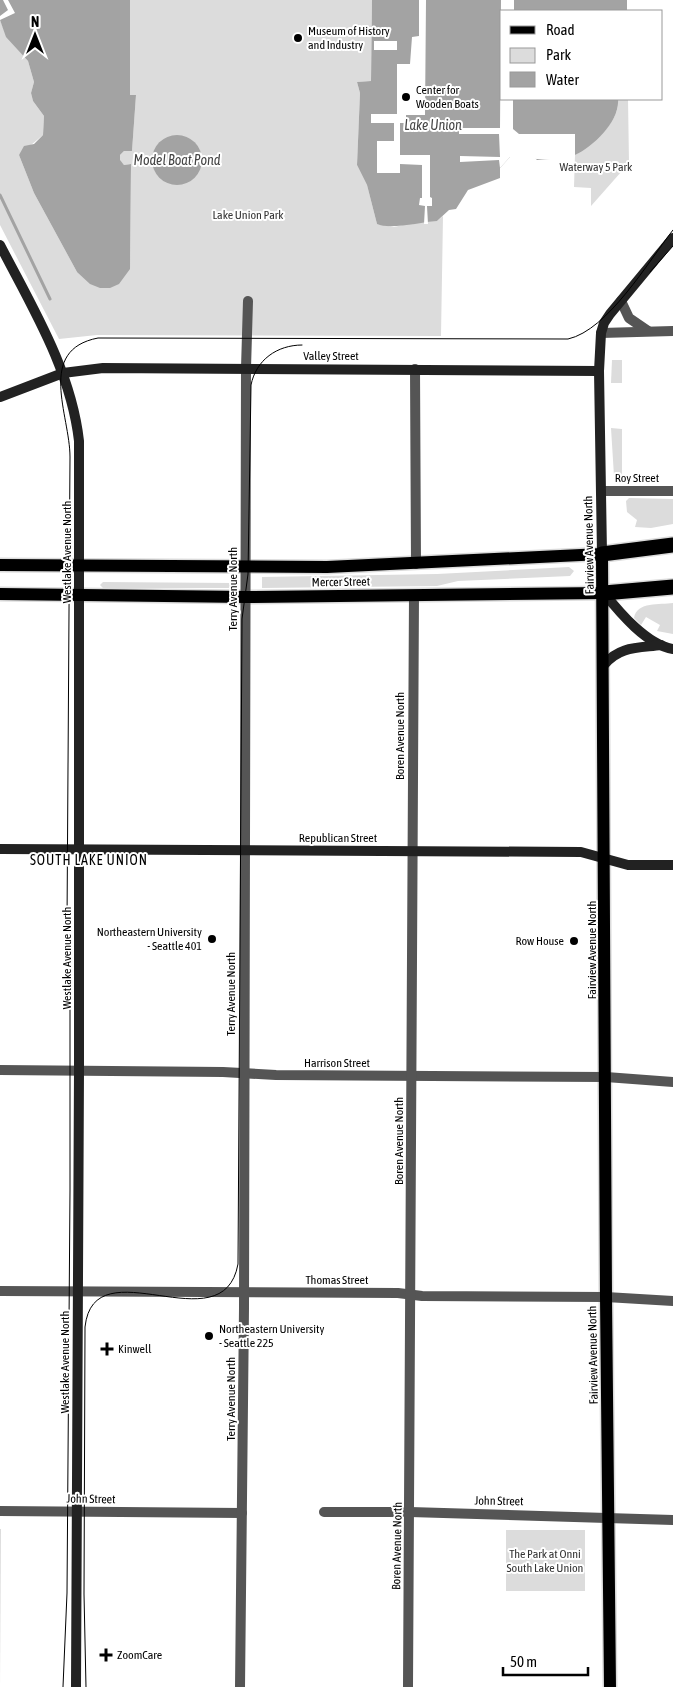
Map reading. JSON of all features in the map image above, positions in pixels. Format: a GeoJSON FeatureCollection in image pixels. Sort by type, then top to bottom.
{"type":"FeatureCollection","features":[{"type":"Feature","properties":{"kind":"highway"},"geometry":{"type":"LineString","coordinates":[[602,554],[673,545]]}},
{"type":"Feature","properties":{"kind":"highway"},"geometry":{"type":"LineString","coordinates":[[604,594],[673,587]]}},
{"type":"Feature","properties":{"kind":"main road","name":"Fairview Avenue North"},"geometry":{"type":"LineString","coordinates":[[610,1687],[606,1297],[604,594],[599,370],[601,333],[604,323],[673,238]]}},
{"type":"Feature","properties":{"kind":"main road","name":"Westlake Avenue North"},"geometry":{"type":"LineString","coordinates":[[0,245],[63,373],[77,423],[79,441],[79,1070],[76,1687]]}},
{"type":"Feature","properties":{"kind":"main road","name":"Valley Street"},"geometry":{"type":"LineString","coordinates":[[63,373],[103,368],[599,370]]}},
{"type":"Feature","properties":{"kind":"main road"},"geometry":{"type":"LineString","coordinates":[[0,397],[63,373]]}},
{"type":"Feature","properties":{"kind":"main road","name":"Mercer Street"},"geometry":{"type":"LineString","coordinates":[[0,565],[246,567],[416,564],[602,554]]}},
{"type":"Feature","properties":{"kind":"main road","name":"Mercer Street"},"geometry":{"type":"LineString","coordinates":[[0,594],[246,597],[604,594]]}},
{"type":"Feature","properties":{"kind":"main road"},"geometry":{"type":"LineString","coordinates":[[604,594],[627,621],[661,645]]}},
{"type":"Feature","properties":{"kind":"main road"},"geometry":{"type":"LineString","coordinates":[[604,664],[611,656],[625,649],[661,645],[673,648]]}},
{"type":"Feature","properties":{"kind":"main road","name":"Republican Street"},"geometry":{"type":"LineString","coordinates":[[0,850],[581,852],[628,865],[673,865]]}},
{"type":"Feature","properties":{"kind":"street","name":"Terry Avenue North"},"geometry":{"type":"LineString","coordinates":[[240,1687],[244,1293],[243,1073],[246,368],[248,301]]}},
{"type":"Feature","properties":{"kind":"street"},"geometry":{"type":"LineString","coordinates":[[621,301],[629,318],[649,332]]}},
{"type":"Feature","properties":{"kind":"street"},"geometry":{"type":"LineString","coordinates":[[601,333],[673,331]]}},
{"type":"Feature","properties":{"kind":"street"},"geometry":{"type":"LineString","coordinates":[[415,369],[416,564]]}},
{"type":"Feature","properties":{"kind":"street","name":"Roy Street"},"geometry":{"type":"LineString","coordinates":[[601,491],[673,491]]}},
{"type":"Feature","properties":{"kind":"street","name":"Boren Avenue North"},"geometry":{"type":"LineString","coordinates":[[408,1687],[412,1294],[411,1076],[414,595]]}},
{"type":"Feature","properties":{"kind":"street","name":"Harrison Street"},"geometry":{"type":"LineString","coordinates":[[0,1070],[606,1077],[673,1082]]}},
{"type":"Feature","properties":{"kind":"street","name":"Thomas Street"},"geometry":{"type":"LineString","coordinates":[[0,1291],[412,1294],[606,1297],[673,1301]]}},
{"type":"Feature","properties":{"kind":"street","name":"John Street"},"geometry":{"type":"LineString","coordinates":[[0,1511],[242,1513]]}},
{"type":"Feature","properties":{"kind":"street","name":"John Street"},"geometry":{"type":"LineString","coordinates":[[324,1512],[410,1512],[673,1520]]}},
{"type":"Feature","properties":{"kind":"green space","name":"Lake Union Park"},"geometry":{"type":"Polygon","coordinates":[[[130,0],[372,0],[371,81],[357,82],[360,93],[357,165],[367,185],[377,224],[394,227],[416,222],[437,221],[443,216],[441,336],[97,335],[59,339],[0,225],[0,20],[7,37],[28,61],[34,82],[31,93],[33,101],[44,116],[43,135],[19,155],[34,193],[77,272],[130,268],[131,164],[124,165],[120,161],[120,155],[124,151],[132,151],[136,95],[130,95],[130,0]]]}},
{"type":"Feature","properties":{"kind":"green space","name":"Waterway 5 Park"},"geometry":{"type":"Polygon","coordinates":[[[618,100],[628,100],[629,163],[591,206],[591,188],[574,187],[575,155],[604,132],[615,116],[618,100]]]}},
{"type":"Feature","properties":{"kind":"green space"},"geometry":{"type":"Polygon","coordinates":[[[612,360],[622,360],[622,383],[611,383],[612,360]]]}},
{"type":"Feature","properties":{"kind":"green space"},"geometry":{"type":"Polygon","coordinates":[[[611,428],[622,429],[622,476],[614,476],[611,428]]]}},
{"type":"Feature","properties":{"kind":"green space"},"geometry":{"type":"Polygon","coordinates":[[[629,498],[673,499],[673,524],[651,528],[635,527],[637,520],[627,512],[626,501],[629,498]]]}},
{"type":"Feature","properties":{"kind":"green space"},"geometry":{"type":"Polygon","coordinates":[[[569,567],[574,571],[570,576],[458,581],[437,586],[262,588],[262,577],[437,574],[569,567]]]}},
{"type":"Feature","properties":{"kind":"green space"},"geometry":{"type":"Polygon","coordinates":[[[103,582],[232,583],[234,585],[232,588],[103,588],[100,585],[103,582]]]}},
{"type":"Feature","properties":{"kind":"green space"},"geometry":{"type":"Polygon","coordinates":[[[673,603],[673,634],[657,631],[660,625],[646,617],[641,625],[634,618],[636,613],[644,606],[673,603]]]}},
{"type":"Feature","properties":{"kind":"green space"},"geometry":{"type":"Polygon","coordinates":[[[0,1529],[1,1529],[0,1687],[0,1529]]]}},
{"type":"Feature","properties":{"kind":"green space","name":"The Park at Onni South Lake Union"},"geometry":{"type":"Polygon","coordinates":[[[506,1530],[585,1530],[585,1591],[506,1591],[506,1530]]]}},
{"type":"Feature","properties":{"kind":"water"},"geometry":{"type":"Polygon","coordinates":[[[0,0],[130,0],[130,95],[136,95],[132,151],[124,151],[120,155],[120,160],[124,165],[131,164],[130,269],[119,284],[110,288],[100,288],[90,284],[77,272],[34,193],[19,155],[24,146],[34,144],[43,135],[44,116],[33,101],[31,93],[34,82],[28,61],[6,37],[0,20],[0,0]]]}},
{"type":"Feature","properties":{"kind":"water","name":"Lake Union"},"geometry":{"type":"Polygon","coordinates":[[[372,0],[627,0],[627,10],[500,10],[500,100],[618,100],[618,107],[610,124],[590,146],[575,155],[561,159],[537,160],[534,157],[510,157],[500,168],[500,178],[468,190],[456,209],[449,210],[437,221],[397,226],[377,224],[367,185],[357,165],[360,93],[357,82],[371,81],[372,0]]]}},
{"type":"Feature","properties":{"kind":"water","name":"Model Boat Pond"},"geometry":{"type":"Polygon","coordinates":[[[182,135],[195,142],[201,150],[201,170],[195,178],[187,184],[172,185],[159,178],[153,170],[152,155],[159,142],[167,136],[182,135]]]}},
{"type":"Feature","properties":{"kind":"pier"},"geometry":{"type":"Polygon","coordinates":[[[3,0],[8,0],[15,13],[0,20],[0,16],[8,10],[3,0]]]}},
{"type":"Feature","properties":{"kind":"pier"},"geometry":{"type":"Polygon","coordinates":[[[419,0],[426,0],[425,115],[406,115],[406,123],[400,123],[400,155],[430,155],[430,197],[432,198],[432,206],[427,206],[428,224],[424,224],[425,206],[419,205],[420,198],[422,198],[422,165],[400,164],[400,173],[377,173],[377,141],[394,141],[394,123],[371,123],[371,114],[397,114],[397,64],[410,64],[412,37],[419,36],[419,0]]]}},
{"type":"Feature","properties":{"kind":"pier"},"geometry":{"type":"Polygon","coordinates":[[[501,0],[514,0],[514,10],[501,10],[501,0]]]}},
{"type":"Feature","properties":{"kind":"pier"},"geometry":{"type":"Polygon","coordinates":[[[374,41],[397,41],[397,50],[374,50],[374,41]]]}},
{"type":"Feature","properties":{"kind":"pier"},"geometry":{"type":"Polygon","coordinates":[[[500,100],[513,100],[513,129],[519,134],[575,134],[575,157],[564,161],[510,157],[500,168],[499,160],[460,162],[460,156],[500,157],[499,134],[459,134],[459,128],[500,128],[500,100]]]}},
{"type":"Feature","properties":{"kind":"waterway"},"geometry":{"type":"LineString","coordinates":[[0,195],[50,299]]}},
{"type":"Feature","properties":{"kind":"tram line"},"geometry":{"type":"LineString","coordinates":[[63,1687],[67,1593],[70,1190],[70,983],[67,923],[70,457],[61,386],[62,370],[67,356],[79,345],[98,338],[568,339],[583,333],[598,323],[612,309],[673,230]]}},
{"type":"Feature","properties":{"kind":"tram line"},"geometry":{"type":"LineString","coordinates":[[650,272],[673,246]]}},
{"type":"Feature","properties":{"kind":"tram line"},"geometry":{"type":"LineString","coordinates":[[86,1687],[84,1594],[85,1327],[94,1304],[111,1294],[133,1292],[185,1299],[209,1297],[227,1287],[238,1264],[242,619],[248,574],[251,385],[258,368],[269,356],[284,348],[302,345]]}},
{"type":"Feature","properties":{"kind":"place","name":"Museum of History and Industry"},"geometry":{"type":"Point","coordinates":[298,38]}},
{"type":"Feature","properties":{"kind":"place","name":"Center for Wooden Boats"},"geometry":{"type":"Point","coordinates":[406,97]}},
{"type":"Feature","properties":{"kind":"place","name":"Northeastern University - Seattle 401"},"geometry":{"type":"Point","coordinates":[212,939]}},
{"type":"Feature","properties":{"kind":"place","name":"Row House"},"geometry":{"type":"Point","coordinates":[574,941]}},
{"type":"Feature","properties":{"kind":"place","name":"Northeastern University - Seattle 225"},"geometry":{"type":"Point","coordinates":[209,1336]}},
{"type":"Feature","properties":{"kind":"place","name":"Kinwell"},"geometry":{"type":"Point","coordinates":[107,1349]}},
{"type":"Feature","properties":{"kind":"place","name":"ZoomCare"},"geometry":{"type":"Point","coordinates":[106,1655]}},
{"type":"Feature","properties":{"kind":"district","name":"SOUTH LAKE UNION"},"geometry":{"type":"Point","coordinates":[89,860]}}]}
